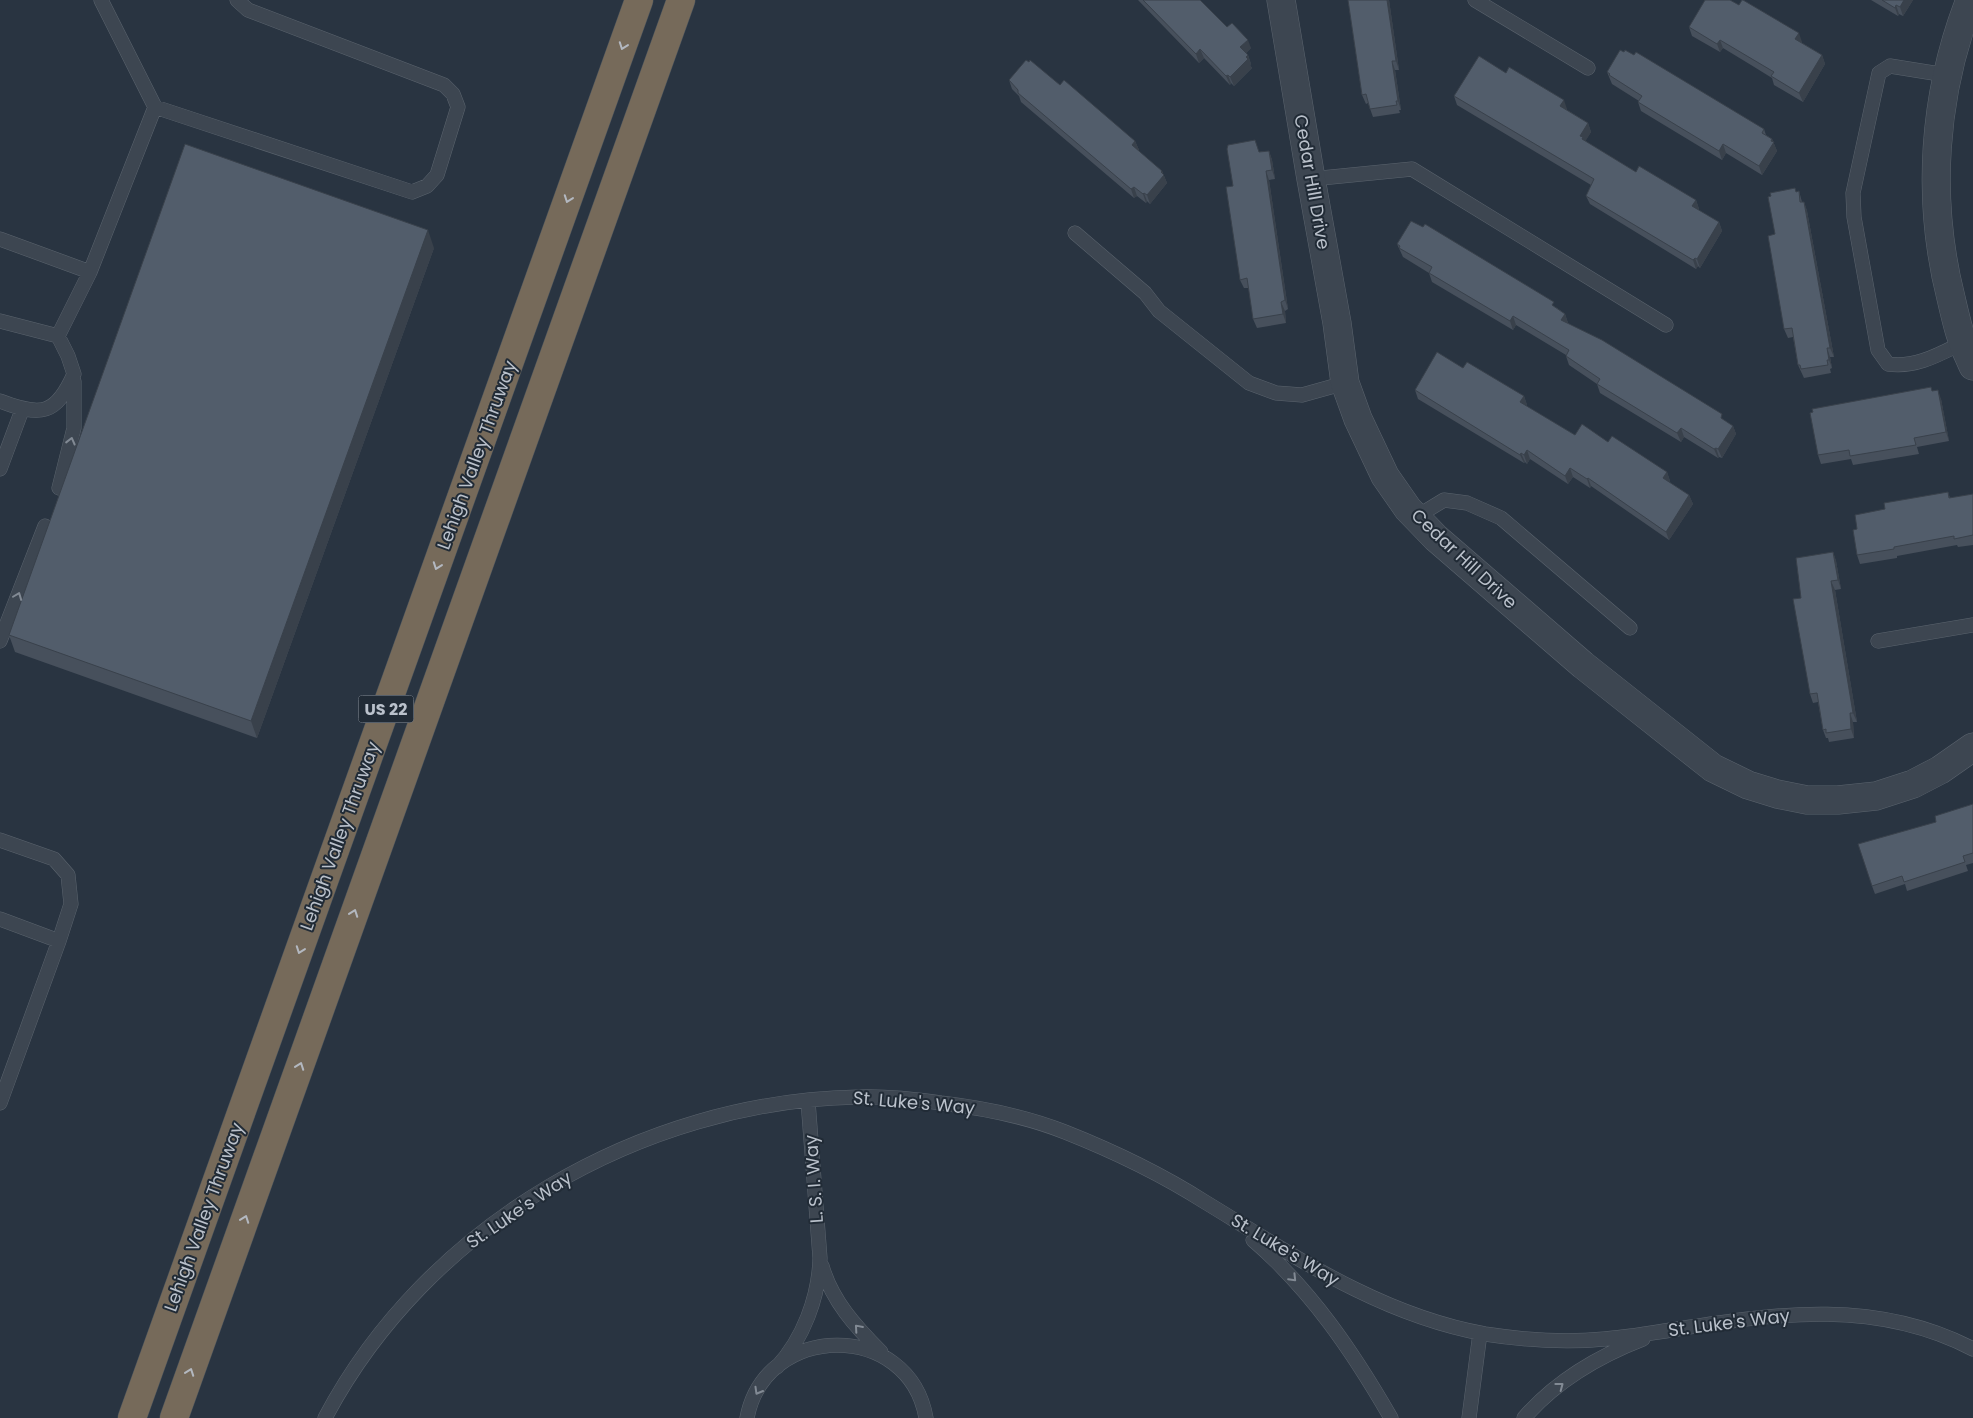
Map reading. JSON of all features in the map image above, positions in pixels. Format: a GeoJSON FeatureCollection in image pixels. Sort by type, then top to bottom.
{"type":"FeatureCollection","features":[{"type":"Feature","properties":{"kind":"highway","name":"Lehigh Valley Thruway"},"geometry":{"type":"LineString","coordinates":[[132,1418],[639,0]]}},
{"type":"Feature","properties":{"kind":"highway","name":"US 22"},"geometry":{"type":"LineString","coordinates":[[174,1418],[681,0]]}},
{"type":"Feature","properties":{"kind":"street","name":"Cedar Hill Drive"},"geometry":{"type":"LineString","coordinates":[[1281,0],[1311,179],[1338,323],[1345,383],[1375,458],[1385,476],[1416,517],[1436,538],[1583,665],[1713,768],[1748,785],[1777,794],[1807,800],[1838,800],[1876,796],[1913,784],[1940,770],[1972,749]]}},
{"type":"Feature","properties":{"kind":"street"},"geometry":{"type":"LineString","coordinates":[[1967,355],[1945,275],[1937,219],[1936,175],[1938,125],[1946,76],[1959,27],[1970,0]]}},
{"type":"Feature","properties":{"kind":"lane"},"geometry":{"type":"LineString","coordinates":[[102,0],[155,107],[412,192],[427,186],[437,175],[458,107],[453,94],[444,85],[248,10],[237,0]]}},
{"type":"Feature","properties":{"kind":"lane"},"geometry":{"type":"LineString","coordinates":[[1475,0],[1588,68]]}},
{"type":"Feature","properties":{"kind":"lane"},"geometry":{"type":"LineString","coordinates":[[1946,76],[1890,66],[1879,73],[1854,194],[1854,217],[1878,350],[1888,364],[1903,366],[1932,358],[1967,355]]}},
{"type":"Feature","properties":{"kind":"lane"},"geometry":{"type":"LineString","coordinates":[[58,336],[90,272],[155,107]]}},
{"type":"Feature","properties":{"kind":"lane"},"geometry":{"type":"LineString","coordinates":[[1311,179],[1412,169],[1666,325]]}},
{"type":"Feature","properties":{"kind":"lane"},"geometry":{"type":"LineString","coordinates":[[1075,233],[1145,293],[1159,311],[1249,383],[1276,393],[1302,395],[1345,383]]}},
{"type":"Feature","properties":{"kind":"lane"},"geometry":{"type":"LineString","coordinates":[[0,239],[90,272]]}},
{"type":"Feature","properties":{"kind":"lane"},"geometry":{"type":"LineString","coordinates":[[0,321],[58,336],[68,356],[74,374],[74,428],[59,488]]}},
{"type":"Feature","properties":{"kind":"lane"},"geometry":{"type":"LineString","coordinates":[[0,402],[22,410],[40,410],[52,407],[65,394],[74,374]]}},
{"type":"Feature","properties":{"kind":"lane"},"geometry":{"type":"LineString","coordinates":[[0,469],[22,410]]}},
{"type":"Feature","properties":{"kind":"lane"},"geometry":{"type":"LineString","coordinates":[[1416,517],[1444,500],[1467,503],[1501,518],[1630,628]]}},
{"type":"Feature","properties":{"kind":"lane"},"geometry":{"type":"LineString","coordinates":[[0,642],[45,526]]}},
{"type":"Feature","properties":{"kind":"lane"},"geometry":{"type":"LineString","coordinates":[[1878,641],[1973,625]]}},
{"type":"Feature","properties":{"kind":"lane"},"geometry":{"type":"LineString","coordinates":[[0,840],[54,859],[68,875],[72,904],[0,1102]]}},
{"type":"Feature","properties":{"kind":"lane"},"geometry":{"type":"LineString","coordinates":[[0,918],[58,941]]}},
{"type":"Feature","properties":{"kind":"lane","name":"St. Luke's Way"},"geometry":{"type":"LineString","coordinates":[[325,1418],[343,1386],[374,1342],[432,1275],[483,1232],[533,1196],[582,1168],[640,1141],[724,1114],[808,1101],[859,1097],[946,1103],[1009,1114],[1063,1131],[1162,1176],[1310,1267],[1365,1295],[1431,1320],[1480,1333],[1539,1340],[1602,1340],[1773,1315],[1813,1313],[1886,1319],[1912,1325],[1944,1336],[1973,1349]]}},
{"type":"Feature","properties":{"kind":"lane","name":"L. S. I. Way"},"geometry":{"type":"LineString","coordinates":[[808,1101],[820,1258]]}},
{"type":"Feature","properties":{"kind":"lane"},"geometry":{"type":"LineString","coordinates":[[1203,1200],[1239,1227],[1303,1289],[1357,1361],[1391,1418]]}},
{"type":"Feature","properties":{"kind":"lane"},"geometry":{"type":"LineString","coordinates":[[820,1258],[830,1288],[844,1311],[855,1325],[906,1376],[922,1401],[926,1418]]}},
{"type":"Feature","properties":{"kind":"lane"},"geometry":{"type":"LineString","coordinates":[[747,1418],[749,1409],[759,1389],[791,1349],[808,1315],[818,1282],[820,1258]]}},
{"type":"Feature","properties":{"kind":"lane"},"geometry":{"type":"LineString","coordinates":[[1524,1418],[1537,1404],[1556,1389],[1602,1358],[1641,1340],[1679,1328]]}},
{"type":"Feature","properties":{"kind":"lane"},"geometry":{"type":"LineString","coordinates":[[1469,1418],[1480,1333]]}},
{"type":"Feature","properties":{"kind":"lane"},"geometry":{"type":"LineString","coordinates":[[777,1367],[804,1351],[838,1344],[872,1351],[892,1363]]}},
{"type":"Feature","properties":{"kind":"building"},"geometry":{"type":"Polygon","coordinates":[[[1143,0],[1200,0],[1227,27],[1232,23],[1248,40],[1240,47],[1248,55],[1246,57],[1248,59],[1230,77],[1226,76],[1200,49],[1196,54],[1143,0]]]}},
{"type":"Feature","properties":{"kind":"building"},"geometry":{"type":"Polygon","coordinates":[[[1348,0],[1387,0],[1396,61],[1392,61],[1397,105],[1370,109],[1366,94],[1362,95],[1348,0]]]}},
{"type":"Feature","properties":{"kind":"building"},"geometry":{"type":"Polygon","coordinates":[[[1705,0],[1730,0],[1739,5],[1743,0],[1799,33],[1795,39],[1822,55],[1799,93],[1771,76],[1774,72],[1720,40],[1717,44],[1689,27],[1705,0]]]}},
{"type":"Feature","properties":{"kind":"building"},"geometry":{"type":"Polygon","coordinates":[[[1882,0],[1904,0],[1900,7],[1896,5],[1895,8],[1882,0]]]}},
{"type":"Feature","properties":{"kind":"building"},"geometry":{"type":"Polygon","coordinates":[[[1620,50],[1624,52],[1625,50],[1634,55],[1636,52],[1764,129],[1762,133],[1774,142],[1759,166],[1723,144],[1719,151],[1638,102],[1642,96],[1607,72],[1620,50]]]}},
{"type":"Feature","properties":{"kind":"building"},"geometry":{"type":"Polygon","coordinates":[[[1479,56],[1506,73],[1509,67],[1564,100],[1560,106],[1588,123],[1580,136],[1583,137],[1582,139],[1636,172],[1639,166],[1696,200],[1692,206],[1719,222],[1697,259],[1693,260],[1586,196],[1594,179],[1454,96],[1479,56]]]}},
{"type":"Feature","properties":{"kind":"building"},"geometry":{"type":"Polygon","coordinates":[[[1026,60],[1029,62],[1030,60],[1060,85],[1064,80],[1135,141],[1132,145],[1162,171],[1164,175],[1147,195],[1134,187],[1131,189],[1018,93],[1018,90],[1009,80],[1026,60]]]}},
{"type":"Feature","properties":{"kind":"building"},"geometry":{"type":"Polygon","coordinates":[[[1255,140],[1259,152],[1269,151],[1272,170],[1266,171],[1285,300],[1281,302],[1283,314],[1253,319],[1247,278],[1240,280],[1226,187],[1233,186],[1228,145],[1255,140]]]}},
{"type":"Feature","properties":{"kind":"building"},"geometry":{"type":"Polygon","coordinates":[[[185,144],[428,230],[251,721],[9,635],[185,144]]]}},
{"type":"Feature","properties":{"kind":"building"},"geometry":{"type":"Polygon","coordinates":[[[1795,188],[1796,192],[1799,191],[1800,202],[1804,202],[1830,348],[1827,348],[1828,365],[1801,369],[1800,365],[1798,365],[1792,328],[1784,329],[1768,236],[1775,234],[1768,197],[1771,196],[1770,193],[1795,188]]]}},
{"type":"Feature","properties":{"kind":"building"},"geometry":{"type":"Polygon","coordinates":[[[1411,221],[1423,227],[1425,224],[1554,302],[1552,305],[1565,314],[1561,320],[1602,340],[1722,414],[1721,418],[1733,426],[1718,449],[1714,449],[1681,428],[1677,433],[1597,384],[1600,379],[1566,356],[1569,350],[1513,316],[1510,321],[1429,273],[1432,267],[1399,248],[1400,246],[1397,244],[1411,221]]]}},
{"type":"Feature","properties":{"kind":"building"},"geometry":{"type":"Polygon","coordinates":[[[1437,352],[1463,368],[1467,362],[1524,396],[1520,402],[1575,435],[1582,424],[1608,442],[1612,436],[1667,472],[1663,478],[1689,495],[1666,532],[1588,478],[1570,468],[1565,476],[1527,450],[1524,455],[1521,453],[1520,455],[1415,390],[1437,352]]]}},
{"type":"Feature","properties":{"kind":"building"},"geometry":{"type":"Polygon","coordinates":[[[1931,387],[1932,391],[1938,390],[1946,432],[1914,438],[1916,445],[1850,456],[1849,450],[1818,455],[1810,413],[1813,412],[1812,409],[1931,387]]]}},
{"type":"Feature","properties":{"kind":"building"},"geometry":{"type":"Polygon","coordinates":[[[1948,492],[1949,498],[1973,494],[1973,535],[1954,539],[1954,536],[1857,555],[1853,530],[1857,529],[1855,515],[1885,509],[1884,503],[1948,492]]]}},
{"type":"Feature","properties":{"kind":"building"},"geometry":{"type":"Polygon","coordinates":[[[1833,552],[1838,580],[1831,581],[1853,713],[1850,713],[1851,729],[1826,733],[1826,729],[1823,730],[1817,693],[1810,694],[1793,599],[1801,598],[1796,558],[1833,552]]]}},
{"type":"Feature","properties":{"kind":"building"},"geometry":{"type":"Polygon","coordinates":[[[1973,804],[1973,853],[1963,856],[1965,862],[1904,882],[1902,876],[1872,886],[1858,844],[1936,822],[1935,816],[1973,804]]]}}]}
